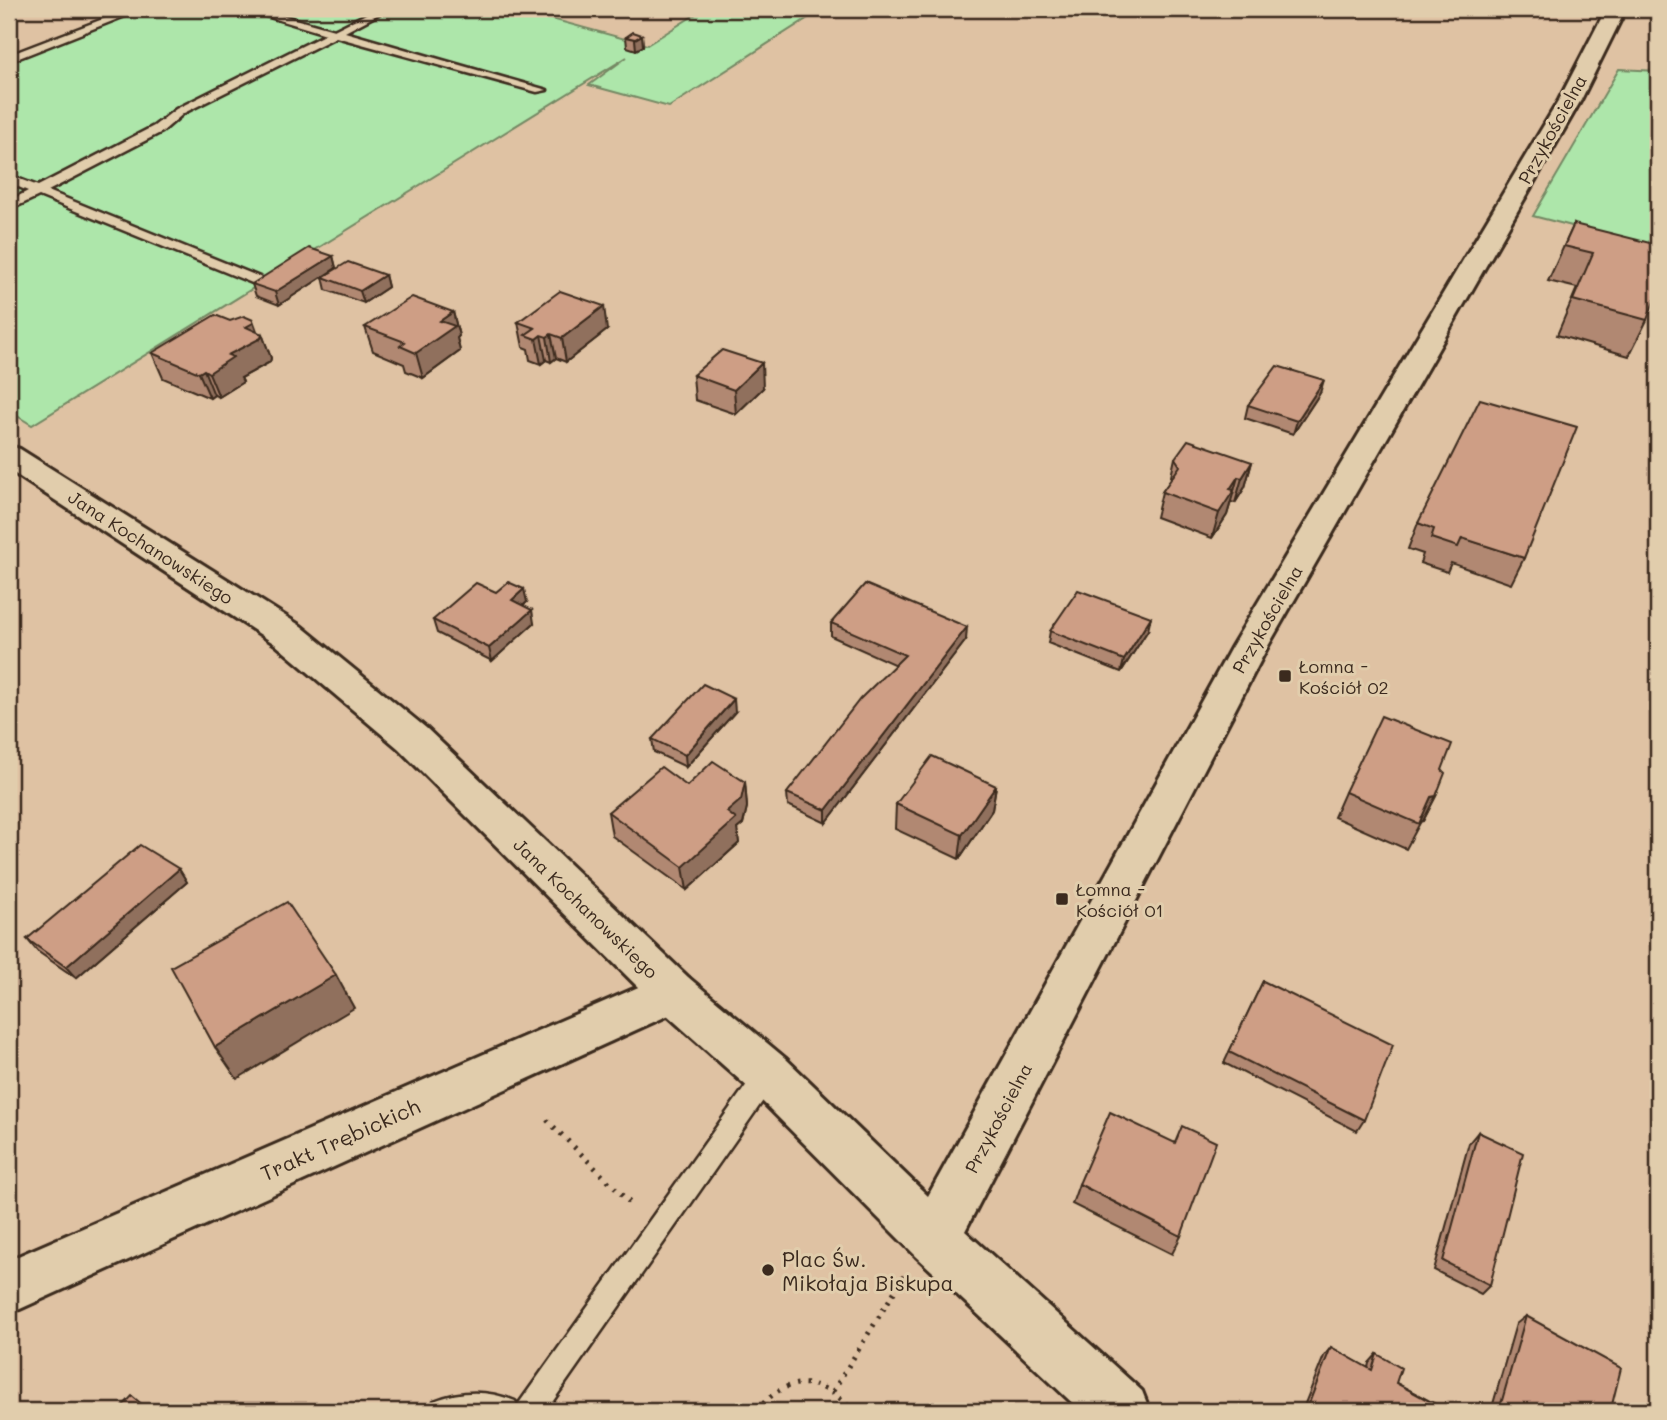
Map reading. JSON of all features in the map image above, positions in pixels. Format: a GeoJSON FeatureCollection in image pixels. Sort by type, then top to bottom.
{"type":"FeatureCollection","features":[{"type":"Feature","properties":{"kind":"street","name":"Przykościelna"},"geometry":{"type":"LineString","coordinates":[[921,1254],[1250,646],[1570,100],[1616,9]]}},
{"type":"Feature","properties":{"kind":"street","name":"Jana Kochanowskiego"},"geometry":{"type":"LineString","coordinates":[[9,456],[288,635],[412,738],[673,992],[768,1074],[921,1254],[1122,1411]]}},
{"type":"Feature","properties":{"kind":"street","name":"Trakt Trębickich"},"geometry":{"type":"LineString","coordinates":[[9,1287],[673,992]]}},
{"type":"Feature","properties":{"kind":"lane"},"geometry":{"type":"LineString","coordinates":[[9,58],[138,9]]}},
{"type":"Feature","properties":{"kind":"lane"},"geometry":{"type":"LineString","coordinates":[[248,9],[541,90]]}},
{"type":"Feature","properties":{"kind":"lane"},"geometry":{"type":"LineString","coordinates":[[9,206],[158,129],[180,111],[383,9]]}},
{"type":"Feature","properties":{"kind":"lane"},"geometry":{"type":"LineString","coordinates":[[9,179],[262,283]]}},
{"type":"Feature","properties":{"kind":"lane"},"geometry":{"type":"LineString","coordinates":[[529,1411],[768,1074]]}},
{"type":"Feature","properties":{"kind":"lane"},"geometry":{"type":"LineString","coordinates":[[444,1411],[459,1407],[493,1406],[505,1411]]}},
{"type":"Feature","properties":{"kind":"path"},"geometry":{"type":"LineString","coordinates":[[547,1120],[657,1229]]}},
{"type":"Feature","properties":{"kind":"path"},"geometry":{"type":"LineString","coordinates":[[833,1391],[921,1254]]}},
{"type":"Feature","properties":{"kind":"path"},"geometry":{"type":"LineString","coordinates":[[757,1411],[773,1394],[789,1385],[807,1383],[841,1395],[853,1411]]}},
{"type":"Feature","properties":{"kind":"green space"},"geometry":{"type":"Polygon","coordinates":[[[131,9],[515,9],[647,45],[704,9],[822,9],[669,107],[589,85],[627,57],[32,425],[9,411],[9,62],[131,9]]]}},
{"type":"Feature","properties":{"kind":"green space"},"geometry":{"type":"Polygon","coordinates":[[[1619,69],[1658,71],[1658,248],[1533,216],[1619,69]]]}},
{"type":"Feature","properties":{"kind":"building"},"geometry":{"type":"Polygon","coordinates":[[[633,32],[642,35],[635,39],[626,37],[633,32]]]}},
{"type":"Feature","properties":{"kind":"building"},"geometry":{"type":"Polygon","coordinates":[[[1574,224],[1658,245],[1658,290],[1647,320],[1573,300],[1593,253],[1564,246],[1574,224]]]}},
{"type":"Feature","properties":{"kind":"building"},"geometry":{"type":"Polygon","coordinates":[[[309,248],[333,256],[275,292],[252,284],[309,248]]]}},
{"type":"Feature","properties":{"kind":"building"},"geometry":{"type":"Polygon","coordinates":[[[348,262],[385,275],[360,291],[323,277],[348,262]]]}},
{"type":"Feature","properties":{"kind":"building"},"geometry":{"type":"Polygon","coordinates":[[[560,291],[604,306],[562,338],[551,334],[547,337],[541,335],[536,339],[525,335],[535,328],[518,322],[560,291]]]}},
{"type":"Feature","properties":{"kind":"building"},"geometry":{"type":"Polygon","coordinates":[[[412,297],[453,312],[440,321],[455,326],[416,353],[400,346],[405,342],[365,327],[412,297]]]}},
{"type":"Feature","properties":{"kind":"building"},"geometry":{"type":"Polygon","coordinates":[[[215,315],[230,321],[244,316],[253,320],[253,323],[246,327],[262,334],[261,338],[228,355],[233,357],[209,373],[204,370],[199,373],[152,353],[215,315]]]}},
{"type":"Feature","properties":{"kind":"building"},"geometry":{"type":"Polygon","coordinates":[[[722,350],[762,363],[734,390],[693,375],[722,350]]]}},
{"type":"Feature","properties":{"kind":"building"},"geometry":{"type":"Polygon","coordinates":[[[1277,366],[1324,380],[1297,421],[1248,405],[1277,366]]]}},
{"type":"Feature","properties":{"kind":"building"},"geometry":{"type":"Polygon","coordinates":[[[1480,399],[1577,427],[1524,558],[1462,538],[1458,547],[1431,538],[1434,529],[1418,523],[1480,399]]]}},
{"type":"Feature","properties":{"kind":"building"},"geometry":{"type":"Polygon","coordinates":[[[1188,440],[1252,462],[1242,478],[1238,477],[1230,489],[1234,490],[1219,513],[1162,492],[1180,466],[1175,458],[1188,440]]]}},
{"type":"Feature","properties":{"kind":"building"},"geometry":{"type":"Polygon","coordinates":[[[508,582],[524,589],[512,600],[532,610],[489,648],[433,620],[476,583],[496,592],[508,582]]]}},
{"type":"Feature","properties":{"kind":"building"},"geometry":{"type":"Polygon","coordinates":[[[865,584],[967,627],[826,810],[787,793],[860,699],[905,655],[831,623],[865,584]]]}},
{"type":"Feature","properties":{"kind":"building"},"geometry":{"type":"Polygon","coordinates":[[[1078,590],[1151,617],[1124,660],[1050,631],[1078,590]]]}},
{"type":"Feature","properties":{"kind":"building"},"geometry":{"type":"Polygon","coordinates":[[[703,684],[734,699],[685,755],[652,739],[703,684]]]}},
{"type":"Feature","properties":{"kind":"building"},"geometry":{"type":"Polygon","coordinates":[[[1381,716],[1452,744],[1436,796],[1431,797],[1419,824],[1345,792],[1381,716]]]}},
{"type":"Feature","properties":{"kind":"building"},"geometry":{"type":"Polygon","coordinates":[[[932,756],[996,786],[962,835],[896,804],[932,756]]]}},
{"type":"Feature","properties":{"kind":"building"},"geometry":{"type":"Polygon","coordinates":[[[713,761],[745,782],[741,800],[727,812],[736,819],[683,867],[608,812],[661,767],[687,786],[713,761]]]}},
{"type":"Feature","properties":{"kind":"building"},"geometry":{"type":"Polygon","coordinates":[[[140,845],[179,869],[66,967],[27,939],[140,845]]]}},
{"type":"Feature","properties":{"kind":"building"},"geometry":{"type":"Polygon","coordinates":[[[287,902],[336,975],[215,1047],[171,967],[287,902]]]}},
{"type":"Feature","properties":{"kind":"building"},"geometry":{"type":"Polygon","coordinates":[[[1263,981],[1393,1045],[1364,1120],[1229,1052],[1263,981]]]}},
{"type":"Feature","properties":{"kind":"building"},"geometry":{"type":"Polygon","coordinates":[[[1110,1112],[1175,1143],[1182,1126],[1216,1142],[1181,1236],[1079,1184],[1110,1112]]]}},
{"type":"Feature","properties":{"kind":"building"},"geometry":{"type":"Polygon","coordinates":[[[1478,1132],[1523,1153],[1490,1285],[1443,1261],[1478,1132]]]}},
{"type":"Feature","properties":{"kind":"building"},"geometry":{"type":"Polygon","coordinates":[[[1526,1316],[1621,1368],[1611,1409],[1615,1411],[1499,1411],[1526,1316]]]}},
{"type":"Feature","properties":{"kind":"building"},"geometry":{"type":"Polygon","coordinates":[[[1331,1347],[1372,1370],[1377,1354],[1401,1368],[1396,1383],[1448,1411],[1306,1411],[1331,1347]]]}},
{"type":"Feature","properties":{"kind":"building"},"geometry":{"type":"Polygon","coordinates":[[[132,1396],[150,1411],[118,1411],[132,1396]]]}},
{"type":"Feature","properties":{"kind":"place","name":"Łomna - Kościół 02"},"geometry":{"type":"Point","coordinates":[1285,676]}},
{"type":"Feature","properties":{"kind":"place","name":"Łomna - Kościół 01"},"geometry":{"type":"Point","coordinates":[1062,899]}},
{"type":"Feature","properties":{"kind":"place","name":"Plac Św. Mikołaja Biskupa"},"geometry":{"type":"Point","coordinates":[768,1270]}}]}
